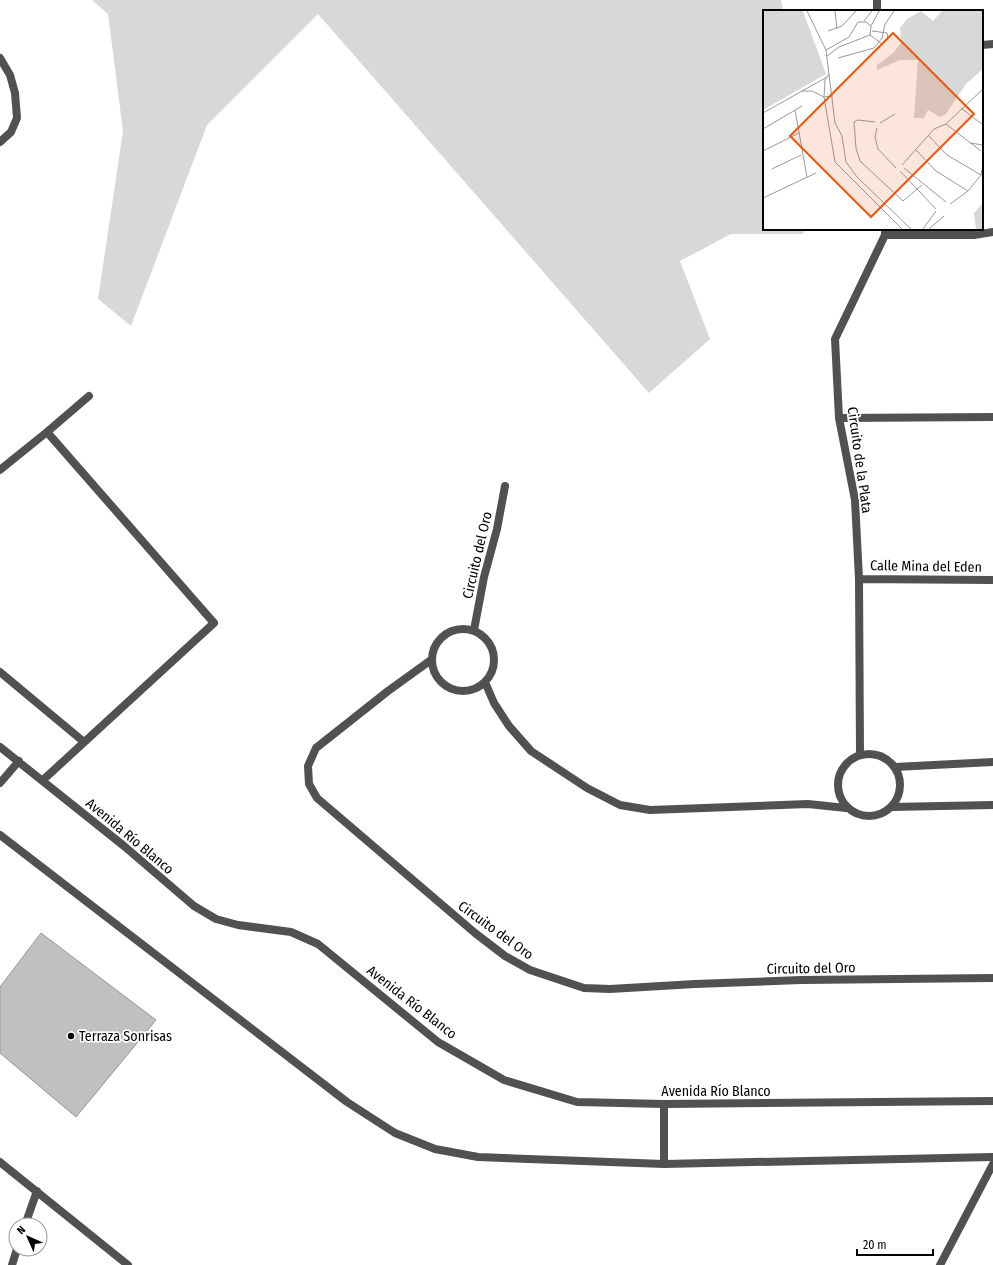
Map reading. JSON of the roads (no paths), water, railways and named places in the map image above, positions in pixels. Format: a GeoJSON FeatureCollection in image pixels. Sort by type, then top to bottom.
{"type":"FeatureCollection","features":[{"type":"Feature","properties":{"kind":"street"},"geometry":{"type":"LineString","coordinates":[[983,45],[993,44]]}},
{"type":"Feature","properties":{"kind":"street"},"geometry":{"type":"LineString","coordinates":[[0,58],[10,75],[15,93],[17,118],[11,132],[0,142]]}},
{"type":"Feature","properties":{"kind":"street"},"geometry":{"type":"LineString","coordinates":[[885,232],[974,235],[993,232]]}},
{"type":"Feature","properties":{"kind":"street","name":"Circuito de la Plata"},"geometry":{"type":"LineString","coordinates":[[860,754],[859,578],[855,500],[839,418],[835,339],[885,232]]}},
{"type":"Feature","properties":{"kind":"street"},"geometry":{"type":"LineString","coordinates":[[0,470],[89,396]]}},
{"type":"Feature","properties":{"kind":"street"},"geometry":{"type":"LineString","coordinates":[[839,418],[993,417]]}},
{"type":"Feature","properties":{"kind":"street"},"geometry":{"type":"LineString","coordinates":[[42,780],[214,624],[47,432]]}},
{"type":"Feature","properties":{"kind":"street","name":"Circuito del Oro"},"geometry":{"type":"LineString","coordinates":[[474,630],[484,577],[497,529],[505,486]]}},
{"type":"Feature","properties":{"kind":"street","name":"Calle Mina del Eden"},"geometry":{"type":"LineString","coordinates":[[859,578],[993,580]]}},
{"type":"Feature","properties":{"kind":"street"},"geometry":{"type":"LineString","coordinates":[[462,628],[474,630],[484,637],[492,647],[494,660],[492,672],[485,682],[475,689],[462,692],[451,689],[440,682],[434,672],[431,660],[433,648],[440,638],[450,631],[462,628]]}},
{"type":"Feature","properties":{"kind":"street","name":"Circuito del Oro"},"geometry":{"type":"LineString","coordinates":[[431,660],[388,691],[316,748],[308,766],[309,784],[317,798],[475,934],[505,956],[530,970],[556,980],[584,988],[610,989],[703,983],[993,978]]}},
{"type":"Feature","properties":{"kind":"street"},"geometry":{"type":"LineString","coordinates":[[0,672],[84,742]]}},
{"type":"Feature","properties":{"kind":"street"},"geometry":{"type":"LineString","coordinates":[[485,682],[494,703],[509,726],[531,751],[587,788],[620,805],[650,810],[808,804],[846,808],[856,814],[869,816],[881,814],[891,807],[897,799],[900,788],[899,777],[895,767],[888,760],[879,755],[860,754],[850,760],[842,767],[838,777],[837,788],[840,799],[846,808]]}},
{"type":"Feature","properties":{"kind":"street","name":"Avenida Río Blanco"},"geometry":{"type":"LineString","coordinates":[[0,747],[19,761],[194,906],[216,919],[238,925],[291,932],[318,944],[438,1042],[504,1080],[577,1102],[664,1104],[993,1101]]}},
{"type":"Feature","properties":{"kind":"street"},"geometry":{"type":"LineString","coordinates":[[0,783],[19,761]]}},
{"type":"Feature","properties":{"kind":"street"},"geometry":{"type":"LineString","coordinates":[[895,767],[993,762]]}},
{"type":"Feature","properties":{"kind":"street"},"geometry":{"type":"LineString","coordinates":[[891,807],[993,805]]}},
{"type":"Feature","properties":{"kind":"street"},"geometry":{"type":"LineString","coordinates":[[0,835],[347,1102],[395,1133],[435,1148],[478,1156],[664,1164],[993,1157]]}},
{"type":"Feature","properties":{"kind":"street"},"geometry":{"type":"LineString","coordinates":[[664,1104],[664,1164]]}},
{"type":"Feature","properties":{"kind":"street"},"geometry":{"type":"LineString","coordinates":[[0,1162],[128,1265]]}},
{"type":"Feature","properties":{"kind":"street"},"geometry":{"type":"LineString","coordinates":[[940,1265],[993,1164]]}},
{"type":"Feature","properties":{"kind":"street"},"geometry":{"type":"LineString","coordinates":[[28,1217],[37,1192]]}},
{"type":"Feature","properties":{"kind":"place","name":"Terraza Sonrisas"},"geometry":{"type":"Point","coordinates":[71,1036]}}]}
